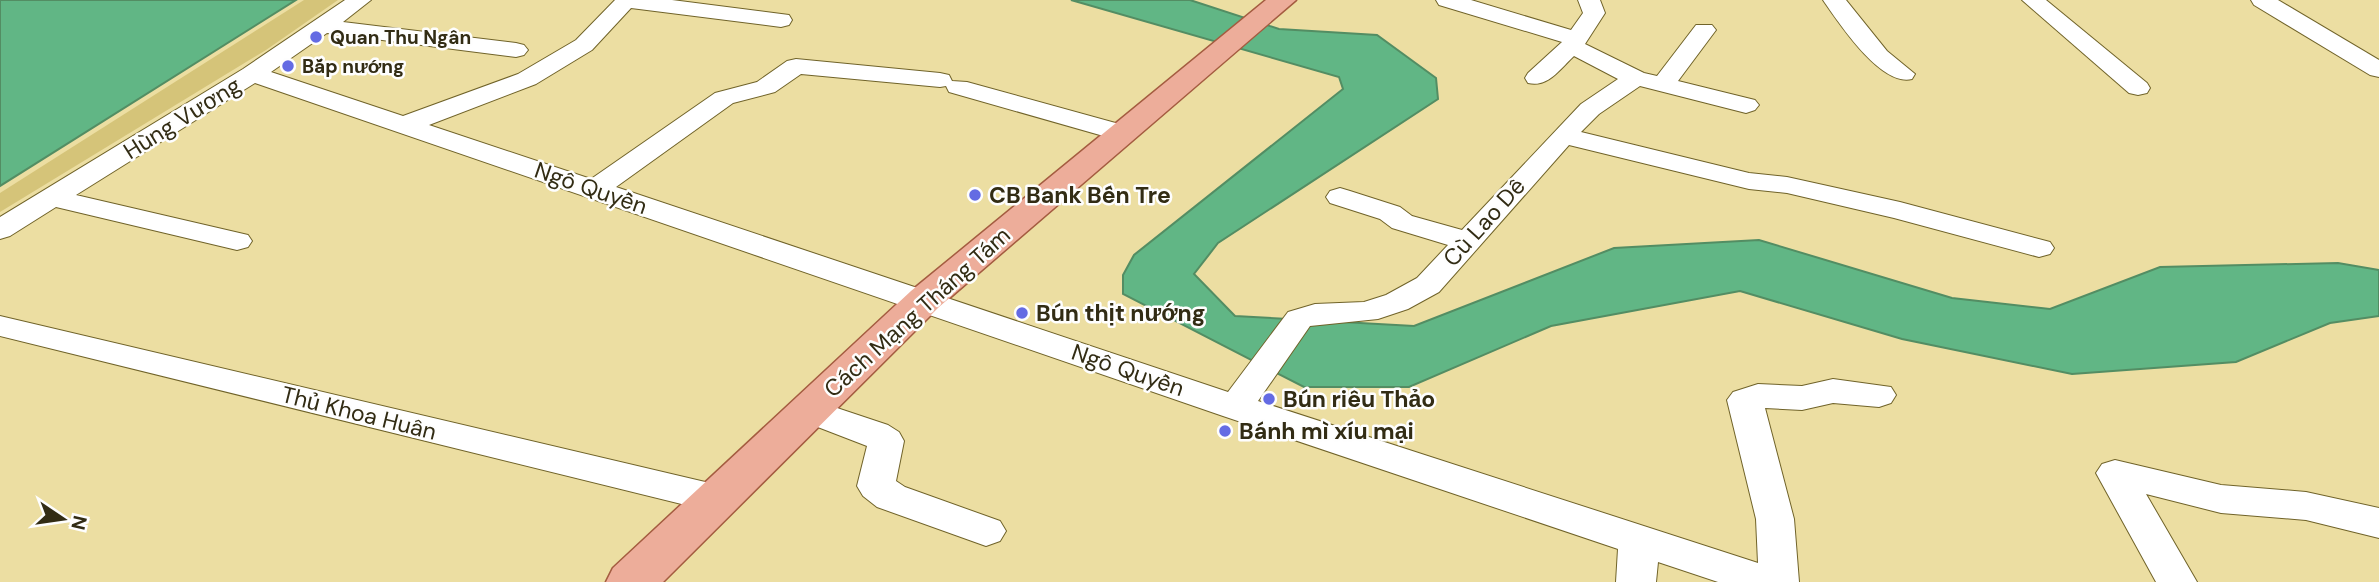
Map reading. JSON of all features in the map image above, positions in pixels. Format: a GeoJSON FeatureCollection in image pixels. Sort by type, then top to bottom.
{"type":"FeatureCollection","features":[{"type":"Feature","properties":{"kind":"main road","name":"Cách Mạng Tháng Tám"},"geometry":{"type":"LineString","coordinates":[[631,582],[925,299],[1278,4]]}},
{"type":"Feature","properties":{"kind":"street","name":"Hùng Vương"},"geometry":{"type":"LineString","coordinates":[[0,230],[252,74],[360,0]]}},
{"type":"Feature","properties":{"kind":"street"},"geometry":{"type":"LineString","coordinates":[[1447,0],[1574,42],[1636,78],[1746,105]]}},
{"type":"Feature","properties":{"kind":"street"},"geometry":{"type":"LineString","coordinates":[[1537,78],[1574,42],[1594,13],[1589,0]]}},
{"type":"Feature","properties":{"kind":"street"},"geometry":{"type":"LineString","coordinates":[[1834,0],[1879,56],[1903,74]]}},
{"type":"Feature","properties":{"kind":"street"},"geometry":{"type":"LineString","coordinates":[[2033,0],[2138,88]]}},
{"type":"Feature","properties":{"kind":"street"},"geometry":{"type":"LineString","coordinates":[[2262,0],[2374,63]]}},
{"type":"Feature","properties":{"kind":"street"},"geometry":{"type":"LineString","coordinates":[[404,125],[527,79],[584,45],[627,1],[781,20]]}},
{"type":"Feature","properties":{"kind":"street"},"geometry":{"type":"LineString","coordinates":[[323,26],[516,50]]}},
{"type":"Feature","properties":{"kind":"street"},"geometry":{"type":"LineString","coordinates":[[1663,85],[1704,30]]}},
{"type":"Feature","properties":{"kind":"street"},"geometry":{"type":"LineString","coordinates":[[595,189],[724,98],[766,87],[796,66],[949,84],[1122,133]]}},
{"type":"Feature","properties":{"kind":"street","name":"Ngô Quyền"},"geometry":{"type":"LineString","coordinates":[[252,74],[925,299],[1235,408],[1766,582]]}},
{"type":"Feature","properties":{"kind":"street","name":"Cù Lao Dê"},"geometry":{"type":"LineString","coordinates":[[1235,408],[1299,320],[1315,314],[1367,312],[1396,302],[1428,285],[1590,109],[1636,78]]}},
{"type":"Feature","properties":{"kind":"street"},"geometry":{"type":"LineString","coordinates":[[1563,136],[1749,181],[1787,185],[1900,211],[2039,248]]}},
{"type":"Feature","properties":{"kind":"street"},"geometry":{"type":"LineString","coordinates":[[1340,197],[1390,213],[1402,222],[1467,241]]}},
{"type":"Feature","properties":{"kind":"street"},"geometry":{"type":"LineString","coordinates":[[53,198],[237,241]]}},
{"type":"Feature","properties":{"kind":"street","name":"Thủ Khoa Huân"},"geometry":{"type":"LineString","coordinates":[[0,326],[718,499]]}},
{"type":"Feature","properties":{"kind":"street"},"geometry":{"type":"LineString","coordinates":[[1779,582],[1775,519],[1745,400],[1758,396],[1802,398],[1832,391],[1879,395]]}},
{"type":"Feature","properties":{"kind":"street"},"geometry":{"type":"LineString","coordinates":[[810,411],[886,441],[876,486],[891,497],[986,531]]}},
{"type":"Feature","properties":{"kind":"street"},"geometry":{"type":"LineString","coordinates":[[2177,582],[2115,473],[2221,499],[2306,506],[2379,523]]}},
{"type":"Feature","properties":{"kind":"street"},"geometry":{"type":"LineString","coordinates":[[1636,582],[1639,541]]}},
{"type":"Feature","properties":{"kind":"shaded area"},"geometry":{"type":"Polygon","coordinates":[[[0,0],[296,0],[0,186],[0,0]]]}},
{"type":"Feature","properties":{"kind":"shaded area"},"geometry":{"type":"Polygon","coordinates":[[[304,0],[338,0],[266,50],[0,212],[0,193],[304,0]]]}},
{"type":"Feature","properties":{"kind":"shaded area"},"geometry":{"type":"Polygon","coordinates":[[[1071,0],[1190,0],[1279,29],[1377,35],[1436,78],[1438,99],[1218,243],[1194,274],[1235,316],[1414,326],[1614,248],[1759,240],[1952,298],[2050,309],[2160,267],[2338,263],[2379,270],[2379,316],[2330,323],[2236,362],[2072,374],[1902,339],[1740,291],[1551,326],[1409,387],[1304,387],[1123,294],[1123,275],[1134,255],[1343,89],[1339,77],[1071,0]]]}},
{"type":"Feature","properties":{"kind":"place","name":"Quan Thu Ngân"},"geometry":{"type":"Point","coordinates":[316,37]}},
{"type":"Feature","properties":{"kind":"place","name":"Bắp nướng"},"geometry":{"type":"Point","coordinates":[288,66]}},
{"type":"Feature","properties":{"kind":"place","name":"CB Bank Bến Tre"},"geometry":{"type":"Point","coordinates":[975,195]}},
{"type":"Feature","properties":{"kind":"place","name":"Bún thịt nướng"},"geometry":{"type":"Point","coordinates":[1022,313]}},
{"type":"Feature","properties":{"kind":"place","name":"Bún riêu Thảo"},"geometry":{"type":"Point","coordinates":[1269,399]}},
{"type":"Feature","properties":{"kind":"place","name":"Bánh mì xíu mại"},"geometry":{"type":"Point","coordinates":[1225,431]}}]}
